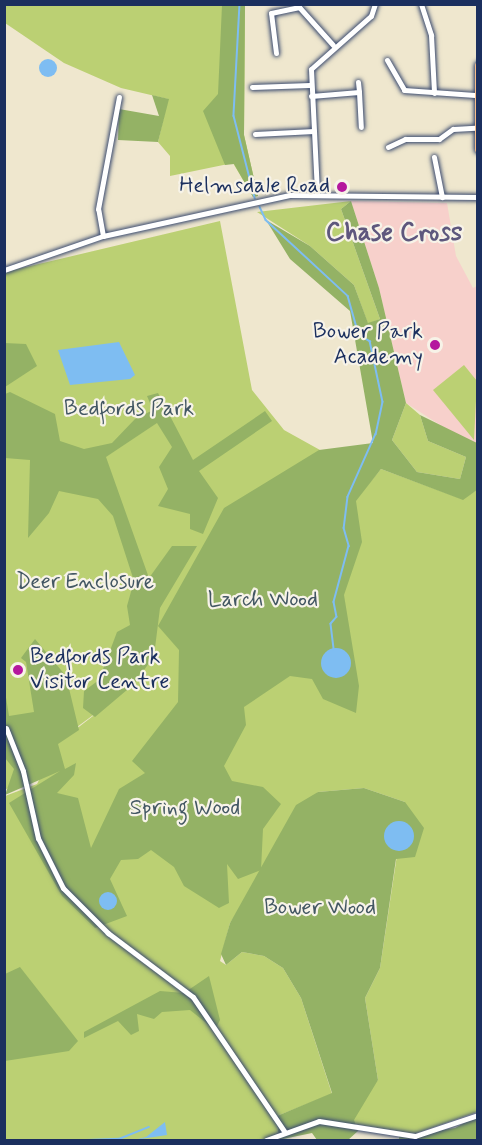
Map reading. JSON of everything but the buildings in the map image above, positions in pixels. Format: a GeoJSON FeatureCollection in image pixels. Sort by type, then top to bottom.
{"type":"FeatureCollection","features":[{"type":"Feature","properties":{"kind":"main road"},"geometry":{"type":"LineString","coordinates":[[477,65],[475,128],[477,149]]}},
{"type":"Feature","properties":{"kind":"street"},"geometry":{"type":"LineString","coordinates":[[270,4],[276,53]]}},
{"type":"Feature","properties":{"kind":"street"},"geometry":{"type":"LineString","coordinates":[[317,192],[310,85],[314,62],[371,16],[375,4]]}},
{"type":"Feature","properties":{"kind":"street"},"geometry":{"type":"LineString","coordinates":[[421,4],[431,35],[434,93]]}},
{"type":"Feature","properties":{"kind":"street"},"geometry":{"type":"LineString","coordinates":[[272,13],[306,9],[333,45]]}},
{"type":"Feature","properties":{"kind":"street"},"geometry":{"type":"LineString","coordinates":[[387,60],[404,90],[476,95]]}},
{"type":"Feature","properties":{"kind":"street"},"geometry":{"type":"LineString","coordinates":[[358,82],[361,127]]}},
{"type":"Feature","properties":{"kind":"street"},"geometry":{"type":"LineString","coordinates":[[252,87],[310,85]]}},
{"type":"Feature","properties":{"kind":"street"},"geometry":{"type":"LineString","coordinates":[[311,96],[359,92]]}},
{"type":"Feature","properties":{"kind":"street"},"geometry":{"type":"LineString","coordinates":[[103,236],[98,209],[119,97]]}},
{"type":"Feature","properties":{"kind":"street"},"geometry":{"type":"LineString","coordinates":[[390,144],[411,136],[439,139],[453,129],[475,128]]}},
{"type":"Feature","properties":{"kind":"street"},"geometry":{"type":"LineString","coordinates":[[255,134],[314,130]]}},
{"type":"Feature","properties":{"kind":"street"},"geometry":{"type":"LineString","coordinates":[[434,157],[442,197]]}},
{"type":"Feature","properties":{"kind":"street"},"geometry":{"type":"LineString","coordinates":[[4,270],[103,236],[317,192],[477,197]]}},
{"type":"Feature","properties":{"kind":"street"},"geometry":{"type":"LineString","coordinates":[[6,728],[23,771],[38,838],[63,888],[108,933],[193,997],[284,1131]]}},
{"type":"Feature","properties":{"kind":"street"},"geometry":{"type":"LineString","coordinates":[[266,1140],[284,1131],[319,1121],[415,1136],[477,1114]]}},
{"type":"Feature","properties":{"kind":"shaded area","name":"Bower Park Academy"},"geometry":{"type":"Polygon","coordinates":[[[351,201],[447,203],[456,256],[473,288],[477,286],[477,443],[462,439],[406,403],[379,288],[351,201]]]}},
{"type":"Feature","properties":{"kind":"green space"},"geometry":{"type":"Polygon","coordinates":[[[5,5],[245,5],[244,135],[258,196],[253,197],[233,163],[170,176],[170,156],[158,142],[168,99],[121,88],[64,63],[5,23],[5,5]]]}},
{"type":"Feature","properties":{"kind":"green space"},"geometry":{"type":"Polygon","coordinates":[[[222,5],[245,5],[244,135],[258,196],[253,197],[234,164],[225,165],[203,111],[218,94],[222,5]]]}},
{"type":"Feature","properties":{"kind":"green space"},"geometry":{"type":"Polygon","coordinates":[[[152,95],[169,99],[158,142],[118,140],[119,109],[159,116],[152,95]]]}},
{"type":"Feature","properties":{"kind":"green space"},"geometry":{"type":"Polygon","coordinates":[[[351,201],[341,209],[380,319],[368,324],[354,285],[310,246],[257,212],[351,201]]]}},
{"type":"Feature","properties":{"kind":"green space"},"geometry":{"type":"Polygon","coordinates":[[[351,201],[379,288],[406,403],[392,440],[417,472],[460,479],[466,457],[428,441],[420,415],[477,443],[477,490],[463,500],[381,469],[356,501],[362,542],[344,595],[359,686],[356,713],[323,699],[312,679],[290,676],[244,707],[246,725],[224,766],[232,781],[263,787],[281,804],[263,829],[261,870],[238,879],[227,864],[229,903],[219,908],[184,886],[174,867],[151,850],[138,859],[121,860],[110,879],[127,916],[95,928],[62,896],[9,803],[60,771],[5,795],[14,769],[5,758],[4,685],[9,716],[34,712],[26,662],[21,658],[35,639],[66,676],[79,730],[58,744],[65,769],[76,763],[74,775],[57,793],[78,798],[91,848],[119,789],[145,773],[132,761],[178,702],[179,650],[158,626],[224,508],[319,450],[373,443],[350,311],[290,259],[266,220],[310,246],[354,285],[368,323],[380,319],[341,209],[351,201]]]}},
{"type":"Feature","properties":{"kind":"green space"},"geometry":{"type":"Polygon","coordinates":[[[220,221],[252,390],[284,430],[320,450],[356,499],[381,469],[462,499],[477,490],[477,1112],[414,1134],[329,1120],[378,1080],[365,998],[380,968],[405,802],[364,788],[318,792],[230,923],[220,961],[226,965],[242,952],[264,956],[283,968],[301,998],[332,1094],[277,1116],[278,1140],[5,1140],[5,796],[37,784],[58,743],[119,696],[54,744],[29,773],[5,790],[5,272],[220,221]]]}},
{"type":"Feature","properties":{"kind":"green space"},"geometry":{"type":"Polygon","coordinates":[[[4,343],[26,344],[37,366],[5,387],[4,343]]]}},
{"type":"Feature","properties":{"kind":"green space"},"geometry":{"type":"Polygon","coordinates":[[[464,365],[477,381],[474,440],[433,390],[464,365]]]}},
{"type":"Feature","properties":{"kind":"green space"},"geometry":{"type":"Polygon","coordinates":[[[10,392],[55,414],[60,441],[84,449],[112,443],[135,419],[153,410],[147,396],[158,393],[193,460],[265,411],[272,421],[199,471],[218,498],[203,534],[190,529],[190,514],[158,506],[168,489],[159,467],[172,447],[157,423],[106,457],[149,578],[172,546],[197,546],[160,608],[154,656],[134,684],[95,717],[83,708],[84,691],[99,680],[117,632],[130,625],[127,606],[134,581],[113,516],[98,499],[59,491],[49,513],[28,538],[30,460],[5,458],[5,394],[10,392]]]}},
{"type":"Feature","properties":{"kind":"green space"},"geometry":{"type":"Polygon","coordinates":[[[406,403],[420,415],[428,441],[466,457],[460,479],[417,472],[392,440],[406,403]]]}},
{"type":"Feature","properties":{"kind":"green space","name":"Bower Wood"},"geometry":{"type":"Polygon","coordinates":[[[364,788],[405,802],[424,828],[415,857],[396,859],[380,968],[365,998],[378,1080],[354,1120],[358,1131],[348,1140],[317,1140],[312,1133],[278,1140],[277,1116],[332,1093],[301,998],[283,968],[264,956],[242,952],[226,965],[221,954],[230,923],[296,805],[318,792],[364,788]]]}},
{"type":"Feature","properties":{"kind":"green space"},"geometry":{"type":"Polygon","coordinates":[[[20,967],[78,1041],[69,1051],[5,1061],[5,974],[20,967]]]}},
{"type":"Feature","properties":{"kind":"green space"},"geometry":{"type":"Polygon","coordinates":[[[209,976],[220,1020],[215,1030],[190,1010],[162,1012],[154,1019],[137,1014],[139,1031],[131,1035],[118,1021],[84,1038],[84,1032],[160,991],[184,993],[209,976]]]}},
{"type":"Feature","properties":{"kind":"green space"},"geometry":{"type":"Polygon","coordinates":[[[477,1116],[477,1140],[399,1140],[399,1136],[455,1128],[477,1116]]]}},
{"type":"Feature","properties":{"kind":"water"},"geometry":{"type":"Polygon","coordinates":[[[48,59],[54,62],[57,68],[54,74],[48,77],[42,74],[39,68],[42,62],[48,59]]]}},
{"type":"Feature","properties":{"kind":"water"},"geometry":{"type":"Polygon","coordinates":[[[119,342],[135,375],[130,379],[70,385],[58,350],[119,342]]]}},
{"type":"Feature","properties":{"kind":"water"},"geometry":{"type":"Polygon","coordinates":[[[336,648],[342,649],[350,657],[350,669],[342,677],[336,678],[330,677],[322,669],[321,663],[322,657],[330,649],[336,648]]]}},
{"type":"Feature","properties":{"kind":"water"},"geometry":{"type":"Polygon","coordinates":[[[399,821],[410,825],[414,836],[410,847],[399,851],[388,847],[384,836],[388,825],[399,821]]]}},
{"type":"Feature","properties":{"kind":"water"},"geometry":{"type":"Polygon","coordinates":[[[108,892],[114,895],[117,901],[114,907],[108,910],[102,907],[99,901],[102,895],[108,892]]]}},
{"type":"Feature","properties":{"kind":"water"},"geometry":{"type":"Polygon","coordinates":[[[165,1122],[167,1135],[134,1140],[146,1137],[165,1122]]]}},
{"type":"Feature","properties":{"kind":"waterway"},"geometry":{"type":"LineString","coordinates":[[240,4],[234,116],[255,198]]}},
{"type":"Feature","properties":{"kind":"waterway"},"geometry":{"type":"LineString","coordinates":[[260,207],[266,220],[348,296],[359,335],[370,341],[383,402],[376,434],[348,497],[344,528],[349,546],[334,602],[337,617],[331,624],[334,650]]}},
{"type":"Feature","properties":{"kind":"waterway"},"geometry":{"type":"LineString","coordinates":[[87,1140],[119,1139],[149,1127]]}},
{"type":"Feature","properties":{"kind":"place","name":"Helmsdale Road"},"geometry":{"type":"Point","coordinates":[342,187]}},
{"type":"Feature","properties":{"kind":"place","name":"Bower Park Academy"},"geometry":{"type":"Point","coordinates":[435,345]}},
{"type":"Feature","properties":{"kind":"place","name":"Bedfords Park Visitor Centre"},"geometry":{"type":"Point","coordinates":[18,670]}},
{"type":"Feature","properties":{"kind":"district","name":"Chase Cross"},"geometry":{"type":"Point","coordinates":[394,234]}},
{"type":"Feature","properties":{"kind":"park label","name":"Bedfords Park"},"geometry":{"type":"Point","coordinates":[129,410]}},
{"type":"Feature","properties":{"kind":"park label","name":"Deer Enclosure"},"geometry":{"type":"Point","coordinates":[85,583]}},
{"type":"Feature","properties":{"kind":"park label","name":"Larch Wood"},"geometry":{"type":"Point","coordinates":[263,601]}},
{"type":"Feature","properties":{"kind":"park label","name":"Spring Wood"},"geometry":{"type":"Point","coordinates":[185,809]}}]}
